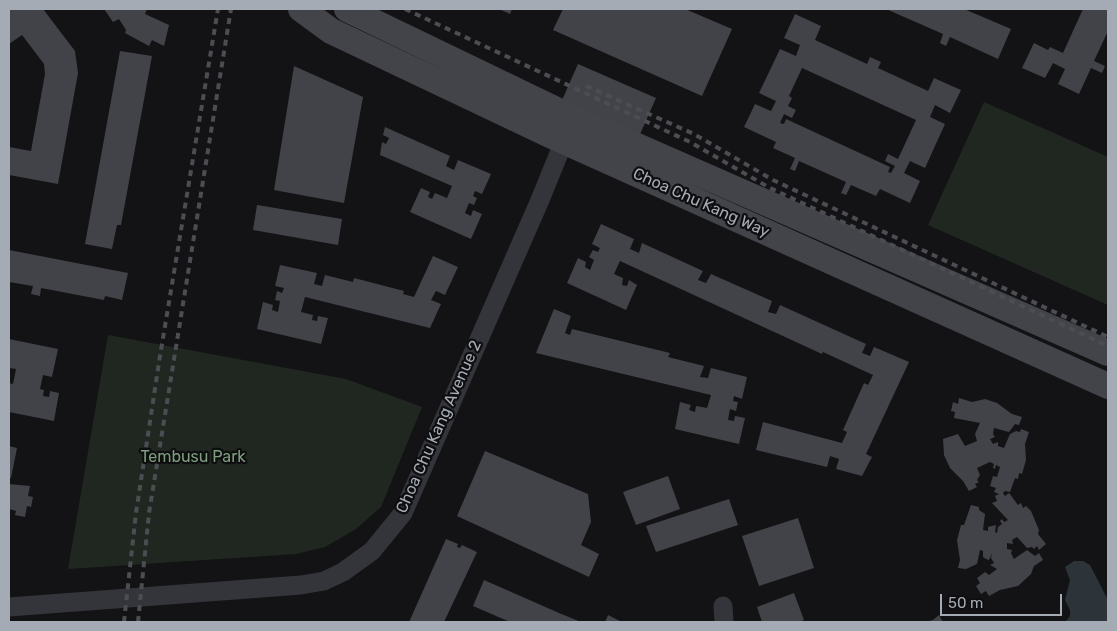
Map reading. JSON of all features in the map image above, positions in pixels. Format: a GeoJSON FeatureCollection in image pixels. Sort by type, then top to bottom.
{"type":"FeatureCollection","features":[{"type":"Feature","properties":{"kind":"main road","name":"Choa Chu Kang Way"},"geometry":{"type":"LineString","coordinates":[[301,9],[331,31],[1108,352]]}},
{"type":"Feature","properties":{"kind":"main road","name":"Choa Chu Kang Way"},"geometry":{"type":"LineString","coordinates":[[347,9],[568,130],[1108,386]]}},
{"type":"Feature","properties":{"kind":"street","name":"Choa Chu Kang Avenue 2"},"geometry":{"type":"LineString","coordinates":[[9,607],[301,585],[324,581],[343,572],[372,551],[403,513],[536,209],[568,130]]}},
{"type":"Feature","properties":{"kind":"green space"},"geometry":{"type":"Polygon","coordinates":[[[984,102],[1108,157],[1108,305],[928,225],[984,102]]]}},
{"type":"Feature","properties":{"kind":"green space","name":"Tembusu Park"},"geometry":{"type":"Polygon","coordinates":[[[108,335],[346,379],[422,407],[381,507],[356,529],[325,547],[296,554],[68,569],[108,335]]]}},
{"type":"Feature","properties":{"kind":"shaded area"},"geometry":{"type":"Polygon","coordinates":[[[1074,561],[1083,561],[1090,565],[1108,600],[1108,622],[1065,622],[1070,616],[1070,610],[1065,600],[1070,580],[1065,567],[1074,561]]]}},
{"type":"Feature","properties":{"kind":"building"},"geometry":{"type":"Polygon","coordinates":[[[9,9],[43,9],[75,51],[78,73],[58,184],[9,175],[9,147],[31,151],[45,74],[44,64],[22,35],[9,44],[9,9]]]}},
{"type":"Feature","properties":{"kind":"building"},"geometry":{"type":"Polygon","coordinates":[[[104,9],[147,9],[145,14],[169,25],[164,46],[152,40],[149,46],[125,33],[126,30],[119,19],[113,22],[104,9]]]}},
{"type":"Feature","properties":{"kind":"building"},"geometry":{"type":"Polygon","coordinates":[[[499,9],[512,9],[510,14],[499,9]]]}},
{"type":"Feature","properties":{"kind":"building"},"geometry":{"type":"Polygon","coordinates":[[[563,9],[685,9],[732,29],[702,96],[553,30],[563,9]]]}},
{"type":"Feature","properties":{"kind":"building"},"geometry":{"type":"Polygon","coordinates":[[[886,9],[964,9],[1011,29],[998,59],[950,37],[946,46],[940,43],[943,34],[886,9]]]}},
{"type":"Feature","properties":{"kind":"building"},"geometry":{"type":"Polygon","coordinates":[[[1083,9],[1108,9],[1108,31],[1094,61],[1105,66],[1102,73],[1091,68],[1079,94],[1058,84],[1065,69],[1053,63],[1045,78],[1022,68],[1034,43],[1048,50],[1050,47],[1063,53],[1083,9]]]}},
{"type":"Feature","properties":{"kind":"building"},"geometry":{"type":"Polygon","coordinates":[[[795,14],[821,26],[815,40],[867,64],[870,57],[881,62],[878,68],[928,91],[934,78],[961,90],[950,113],[935,105],[930,117],[945,124],[925,168],[910,161],[904,173],[920,181],[910,203],[880,189],[876,196],[851,185],[846,195],[841,193],[846,182],[799,161],[795,171],[790,169],[795,158],[773,148],[776,142],[744,127],[755,104],[771,111],[776,101],[759,93],[780,49],[796,56],[800,45],[784,38],[795,14]],[[802,68],[789,96],[792,98],[788,106],[796,110],[792,118],[784,114],[780,123],[784,124],[786,119],[890,167],[888,172],[891,173],[895,166],[885,161],[888,154],[898,159],[916,120],[802,68]]]}},
{"type":"Feature","properties":{"kind":"building"},"geometry":{"type":"Polygon","coordinates":[[[120,51],[152,56],[121,225],[117,225],[112,249],[85,244],[120,51]]]}},
{"type":"Feature","properties":{"kind":"building"},"geometry":{"type":"Polygon","coordinates":[[[578,64],[656,98],[637,141],[559,107],[578,64]]]}},
{"type":"Feature","properties":{"kind":"building"},"geometry":{"type":"Polygon","coordinates":[[[294,66],[363,97],[344,203],[274,190],[294,66]]]}},
{"type":"Feature","properties":{"kind":"building"},"geometry":{"type":"Polygon","coordinates":[[[385,127],[450,156],[446,166],[454,170],[458,160],[491,174],[482,194],[475,191],[473,196],[477,198],[474,205],[469,203],[465,213],[471,216],[473,210],[482,214],[471,239],[410,212],[421,188],[430,192],[428,197],[432,199],[435,193],[447,198],[452,186],[380,155],[382,142],[386,144],[389,138],[383,135],[385,127]]]}},
{"type":"Feature","properties":{"kind":"building"},"geometry":{"type":"Polygon","coordinates":[[[257,205],[342,219],[338,245],[253,230],[257,205]]]}},
{"type":"Feature","properties":{"kind":"building"},"geometry":{"type":"Polygon","coordinates":[[[601,224],[634,239],[630,249],[639,253],[642,243],[703,271],[698,280],[706,283],[711,274],[772,301],[768,312],[776,314],[780,305],[866,344],[862,353],[870,356],[874,347],[909,362],[866,454],[872,457],[862,476],[836,469],[839,459],[830,456],[827,467],[756,450],[763,422],[842,443],[847,432],[843,430],[864,383],[868,385],[873,375],[823,352],[822,354],[620,261],[614,274],[623,278],[622,285],[627,286],[629,280],[637,285],[626,310],[567,283],[578,258],[586,262],[585,267],[590,270],[594,260],[589,257],[593,250],[598,252],[600,248],[592,244],[601,224]]]}},
{"type":"Feature","properties":{"kind":"building"},"geometry":{"type":"Polygon","coordinates":[[[9,250],[128,273],[122,300],[105,296],[104,300],[41,288],[40,296],[31,294],[33,286],[9,282],[9,250]]]}},
{"type":"Feature","properties":{"kind":"building"},"geometry":{"type":"Polygon","coordinates":[[[433,256],[458,267],[445,295],[436,291],[431,300],[441,304],[430,328],[305,297],[301,312],[313,315],[312,320],[317,321],[318,316],[328,318],[321,344],[257,329],[263,302],[273,305],[272,310],[278,312],[280,301],[275,300],[277,291],[282,293],[284,288],[275,286],[280,265],[317,273],[314,284],[322,286],[325,275],[353,282],[354,278],[404,291],[403,294],[414,297],[433,256]]]}},
{"type":"Feature","properties":{"kind":"building"},"geometry":{"type":"Polygon","coordinates":[[[554,309],[571,316],[565,333],[570,335],[572,329],[670,353],[668,357],[704,366],[700,377],[708,378],[711,368],[747,377],[742,399],[734,396],[733,401],[738,402],[736,411],[730,409],[728,420],[734,421],[735,416],[745,418],[739,444],[675,429],[680,402],[691,405],[689,410],[695,412],[696,406],[707,408],[711,395],[536,353],[554,309]]]}},
{"type":"Feature","properties":{"kind":"building"},"geometry":{"type":"Polygon","coordinates":[[[9,339],[58,349],[52,377],[43,375],[40,389],[44,390],[43,396],[49,397],[50,391],[59,393],[54,421],[9,412],[9,383],[13,384],[16,369],[9,368],[9,339]]]}},
{"type":"Feature","properties":{"kind":"building"},"geometry":{"type":"Polygon","coordinates":[[[959,398],[972,402],[985,399],[997,403],[1012,414],[1022,417],[1019,425],[1015,424],[1009,432],[994,428],[993,434],[995,437],[990,439],[993,444],[998,442],[998,446],[1004,448],[1010,434],[1016,431],[1020,432],[1021,429],[1029,432],[1025,444],[1026,460],[1022,474],[1019,473],[1018,479],[1015,478],[1010,492],[1005,491],[1003,493],[1005,496],[1009,493],[1018,505],[1021,503],[1023,508],[1026,506],[1031,511],[1039,530],[1038,534],[1046,544],[1039,550],[1037,546],[1034,549],[1032,547],[1027,548],[1017,537],[1012,540],[1013,544],[1007,543],[1007,549],[1012,550],[1011,553],[1014,559],[1027,550],[1035,556],[1039,553],[1043,560],[1034,566],[1031,574],[1018,586],[1000,590],[989,596],[986,591],[981,594],[976,586],[980,583],[977,578],[985,572],[989,575],[997,569],[990,565],[994,563],[991,558],[992,553],[989,560],[983,557],[983,551],[980,550],[977,564],[966,569],[958,568],[960,560],[957,540],[961,525],[964,525],[971,505],[979,507],[979,510],[985,514],[983,530],[988,531],[988,527],[996,525],[995,532],[997,533],[998,527],[1002,524],[1000,521],[1002,519],[1004,522],[1008,520],[992,503],[997,501],[995,496],[999,494],[994,492],[996,488],[990,486],[993,476],[997,477],[1000,467],[996,465],[995,469],[993,468],[994,464],[990,462],[977,468],[980,475],[977,480],[979,482],[975,484],[977,487],[969,491],[963,481],[950,468],[944,455],[943,439],[958,434],[965,446],[977,441],[975,434],[980,423],[954,418],[955,412],[951,411],[953,402],[958,404],[959,398]]]}},
{"type":"Feature","properties":{"kind":"building"},"geometry":{"type":"Polygon","coordinates":[[[9,446],[17,448],[11,478],[9,478],[9,446]]]}},
{"type":"Feature","properties":{"kind":"building"},"geometry":{"type":"Polygon","coordinates":[[[485,451],[588,494],[591,522],[581,545],[599,554],[589,577],[457,516],[485,451]]]}},
{"type":"Feature","properties":{"kind":"building"},"geometry":{"type":"Polygon","coordinates":[[[668,476],[680,509],[636,525],[623,492],[668,476]]]}},
{"type":"Feature","properties":{"kind":"building"},"geometry":{"type":"Polygon","coordinates":[[[9,484],[30,486],[28,496],[33,497],[31,507],[27,506],[25,517],[15,515],[16,511],[9,509],[9,484]]]}},
{"type":"Feature","properties":{"kind":"building"},"geometry":{"type":"Polygon","coordinates":[[[729,499],[738,525],[656,552],[646,526],[729,499]]]}},
{"type":"Feature","properties":{"kind":"building"},"geometry":{"type":"Polygon","coordinates":[[[798,518],[814,568],[759,586],[742,536],[798,518]]]}},
{"type":"Feature","properties":{"kind":"building"},"geometry":{"type":"Polygon","coordinates":[[[446,539],[458,544],[457,547],[460,548],[462,545],[477,552],[444,622],[409,622],[446,539]]]}},
{"type":"Feature","properties":{"kind":"building"},"geometry":{"type":"Polygon","coordinates":[[[484,580],[581,622],[510,622],[473,606],[484,580]]]}},
{"type":"Feature","properties":{"kind":"building"},"geometry":{"type":"Polygon","coordinates":[[[794,593],[804,620],[798,622],[762,622],[757,607],[794,593]]]}},
{"type":"Feature","properties":{"kind":"building"},"geometry":{"type":"Polygon","coordinates":[[[608,615],[622,622],[605,622],[608,615]]]}},
{"type":"Feature","properties":{"kind":"building"},"geometry":{"type":"Polygon","coordinates":[[[939,615],[943,622],[924,622],[933,620],[939,615]]]}},
{"type":"Feature","properties":{"kind":"railway"},"geometry":{"type":"LineString","coordinates":[[124,622],[136,513],[160,356],[218,9]]}},
{"type":"Feature","properties":{"kind":"railway"},"geometry":{"type":"LineString","coordinates":[[138,622],[149,513],[231,9]]}},
{"type":"Feature","properties":{"kind":"railway"},"geometry":{"type":"LineString","coordinates":[[405,9],[690,142],[770,188],[1108,346]]}},
{"type":"Feature","properties":{"kind":"railway"},"geometry":{"type":"LineString","coordinates":[[586,86],[694,134],[773,180],[1108,337]]}}]}
